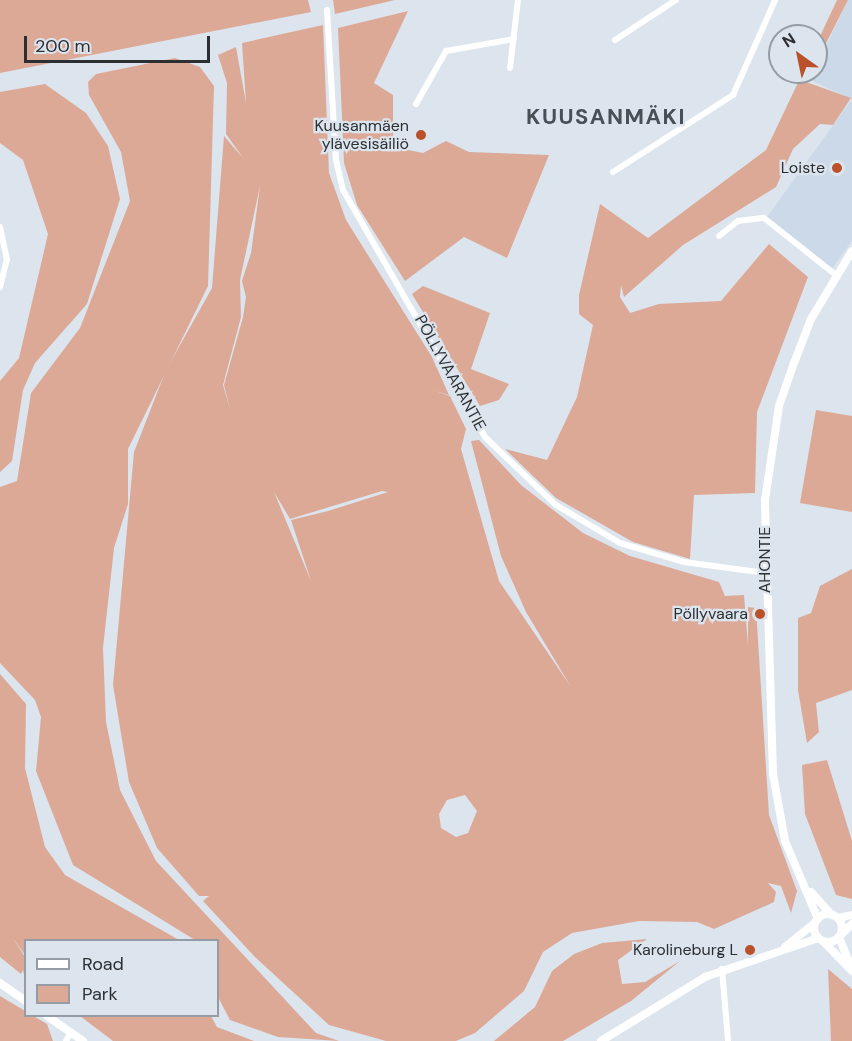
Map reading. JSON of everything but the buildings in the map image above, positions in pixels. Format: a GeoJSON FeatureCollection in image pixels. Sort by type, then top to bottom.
{"type":"FeatureCollection","features":[{"type":"Feature","properties":{"kind":"street"},"geometry":{"type":"LineString","coordinates":[[510,68],[519,0]]}},
{"type":"Feature","properties":{"kind":"street"},"geometry":{"type":"LineString","coordinates":[[615,40],[676,0]]}},
{"type":"Feature","properties":{"kind":"street"},"geometry":{"type":"LineString","coordinates":[[613,172],[732,95],[775,0]]}},
{"type":"Feature","properties":{"kind":"street","name":"PÖLLYVAARANTIE"},"geometry":{"type":"LineString","coordinates":[[327,10],[336,160],[343,190],[485,437],[556,505],[620,543],[684,562],[765,573]]}},
{"type":"Feature","properties":{"kind":"street"},"geometry":{"type":"LineString","coordinates":[[416,104],[446,51],[514,39]]}},
{"type":"Feature","properties":{"kind":"street"},"geometry":{"type":"LineString","coordinates":[[719,236],[738,221],[764,218],[836,276]]}},
{"type":"Feature","properties":{"kind":"street"},"geometry":{"type":"LineString","coordinates":[[0,227],[7,259],[0,287]]}},
{"type":"Feature","properties":{"kind":"street","name":"AHONTIE"},"geometry":{"type":"LineString","coordinates":[[820,939],[817,921],[785,841],[773,774],[765,573],[765,500],[778,406],[807,328],[852,251]]}},
{"type":"Feature","properties":{"kind":"street","name":"AHONTIE"},"geometry":{"type":"LineString","coordinates":[[803,882],[835,916]]}},
{"type":"Feature","properties":{"kind":"street"},"geometry":{"type":"LineString","coordinates":[[784,948],[817,921],[835,916],[852,915]]}},
{"type":"Feature","properties":{"kind":"street"},"geometry":{"type":"LineString","coordinates":[[835,916],[852,970]]}},
{"type":"Feature","properties":{"kind":"street"},"geometry":{"type":"LineString","coordinates":[[601,1041],[722,969],[784,948],[840,936],[852,924]]}},
{"type":"Feature","properties":{"kind":"street"},"geometry":{"type":"LineString","coordinates":[[820,939],[852,970]]}},
{"type":"Feature","properties":{"kind":"street"},"geometry":{"type":"LineString","coordinates":[[722,969],[728,1041]]}},
{"type":"Feature","properties":{"kind":"street"},"geometry":{"type":"LineString","coordinates":[[0,982],[24,1000]]}},
{"type":"Feature","properties":{"kind":"street"},"geometry":{"type":"LineString","coordinates":[[48,1017],[83,1041]]}},
{"type":"Feature","properties":{"kind":"street"},"geometry":{"type":"LineString","coordinates":[[66,1041],[71,1032]]}},
{"type":"Feature","properties":{"kind":"shaded area"},"geometry":{"type":"Polygon","coordinates":[[[848,0],[852,0],[852,99],[819,84],[828,84],[828,42],[848,0]]]}},
{"type":"Feature","properties":{"kind":"shaded area"},"geometry":{"type":"Polygon","coordinates":[[[852,99],[852,241],[831,270],[767,217],[852,99]]]}},
{"type":"Feature","properties":{"kind":"green space"},"geometry":{"type":"Polygon","coordinates":[[[0,0],[308,0],[311,12],[0,73],[0,0]]]}},
{"type":"Feature","properties":{"kind":"green space"},"geometry":{"type":"Polygon","coordinates":[[[333,0],[395,0],[335,14],[333,0]]]}},
{"type":"Feature","properties":{"kind":"green space"},"geometry":{"type":"Polygon","coordinates":[[[837,0],[848,0],[828,39],[828,24],[826,24],[837,0]]]}},
{"type":"Feature","properties":{"kind":"green space"},"geometry":{"type":"Polygon","coordinates":[[[408,11],[374,83],[393,95],[393,139],[398,148],[423,153],[446,141],[469,152],[549,155],[507,258],[464,237],[405,281],[357,205],[344,163],[338,28],[408,11]]]}},
{"type":"Feature","properties":{"kind":"green space"},"geometry":{"type":"Polygon","coordinates":[[[323,25],[329,173],[346,220],[432,357],[449,395],[435,391],[450,396],[466,429],[461,449],[499,581],[571,687],[526,612],[501,556],[471,441],[479,440],[521,485],[583,533],[630,556],[719,582],[725,596],[744,595],[748,645],[748,607],[756,608],[769,815],[797,891],[791,913],[781,886],[768,883],[776,892],[774,902],[714,929],[697,922],[639,921],[572,933],[543,952],[524,991],[475,1033],[456,1041],[386,1041],[329,1025],[255,957],[203,901],[209,896],[199,896],[157,848],[129,782],[113,685],[134,452],[166,370],[212,288],[224,136],[243,158],[226,134],[227,83],[218,55],[236,47],[246,103],[242,43],[323,25]],[[260,186],[240,280],[241,317],[223,385],[230,409],[224,385],[243,317],[246,297],[242,281],[251,253],[260,186]],[[382,491],[290,519],[274,492],[311,581],[291,520],[388,492],[382,491]],[[465,795],[447,800],[439,814],[441,828],[456,837],[468,833],[477,811],[465,795]]]}},
{"type":"Feature","properties":{"kind":"green space"},"geometry":{"type":"Polygon","coordinates":[[[175,58],[200,67],[214,86],[208,286],[128,449],[128,504],[114,548],[103,648],[106,722],[120,790],[156,861],[316,1033],[339,1041],[278,1037],[230,1020],[219,999],[219,939],[193,939],[73,865],[36,771],[41,717],[35,700],[0,663],[0,487],[17,481],[31,393],[80,328],[130,201],[121,152],[89,95],[88,82],[96,74],[175,58]]]}},
{"type":"Feature","properties":{"kind":"green space"},"geometry":{"type":"Polygon","coordinates":[[[45,84],[86,113],[108,146],[120,199],[87,304],[35,363],[23,390],[12,461],[0,472],[0,381],[19,358],[48,234],[23,160],[0,143],[0,92],[45,84]]]}},
{"type":"Feature","properties":{"kind":"green space"},"geometry":{"type":"Polygon","coordinates":[[[797,84],[812,84],[851,98],[833,125],[820,124],[793,149],[776,187],[683,245],[624,297],[621,285],[620,297],[630,313],[659,304],[721,301],[769,244],[808,277],[757,412],[755,493],[694,495],[690,559],[633,542],[556,498],[505,449],[547,460],[577,397],[593,325],[579,314],[579,295],[600,204],[648,238],[766,150],[797,84]]]}},
{"type":"Feature","properties":{"kind":"green space"},"geometry":{"type":"Polygon","coordinates":[[[423,286],[490,313],[471,369],[509,384],[499,400],[480,406],[412,294],[423,286]]]}},
{"type":"Feature","properties":{"kind":"green space"},"geometry":{"type":"Polygon","coordinates":[[[816,410],[852,416],[852,512],[800,503],[816,410]]]}},
{"type":"Feature","properties":{"kind":"green space"},"geometry":{"type":"Polygon","coordinates":[[[852,569],[852,690],[816,703],[819,732],[807,743],[798,690],[798,618],[811,613],[820,586],[852,569]]]}},
{"type":"Feature","properties":{"kind":"green space"},"geometry":{"type":"Polygon","coordinates":[[[0,674],[26,704],[25,768],[45,847],[65,875],[177,939],[24,939],[24,954],[13,938],[24,955],[24,974],[23,970],[21,974],[0,957],[0,674]]]}},
{"type":"Feature","properties":{"kind":"green space"},"geometry":{"type":"Polygon","coordinates":[[[827,760],[852,841],[852,899],[836,895],[805,814],[802,765],[827,760]]]}},
{"type":"Feature","properties":{"kind":"green space"},"geometry":{"type":"Polygon","coordinates":[[[647,939],[618,960],[622,984],[645,982],[680,961],[631,1001],[563,1041],[494,1041],[535,1007],[552,971],[574,954],[602,943],[647,939]]]}},
{"type":"Feature","properties":{"kind":"green space"},"geometry":{"type":"Polygon","coordinates":[[[828,969],[852,989],[852,1041],[831,1041],[828,969]]]}},
{"type":"Feature","properties":{"kind":"green space"},"geometry":{"type":"Polygon","coordinates":[[[0,996],[24,1010],[24,1017],[35,1017],[47,1024],[53,1041],[0,1041],[0,996]]]}},
{"type":"Feature","properties":{"kind":"green space"},"geometry":{"type":"Polygon","coordinates":[[[81,1017],[212,1017],[217,1027],[254,1041],[113,1041],[81,1017]]]}},
{"type":"Feature","properties":{"kind":"place","name":"Kuusanmäen ylävesisäiliö"},"geometry":{"type":"Point","coordinates":[421,135]}},
{"type":"Feature","properties":{"kind":"place","name":"Loiste"},"geometry":{"type":"Point","coordinates":[837,168]}},
{"type":"Feature","properties":{"kind":"place","name":"Pöllyvaara"},"geometry":{"type":"Point","coordinates":[760,614]}},
{"type":"Feature","properties":{"kind":"place","name":"Karolineburg L"},"geometry":{"type":"Point","coordinates":[750,950]}},
{"type":"Feature","properties":{"kind":"district","name":"KUUSANMÄKI"},"geometry":{"type":"Point","coordinates":[606,117]}}]}
